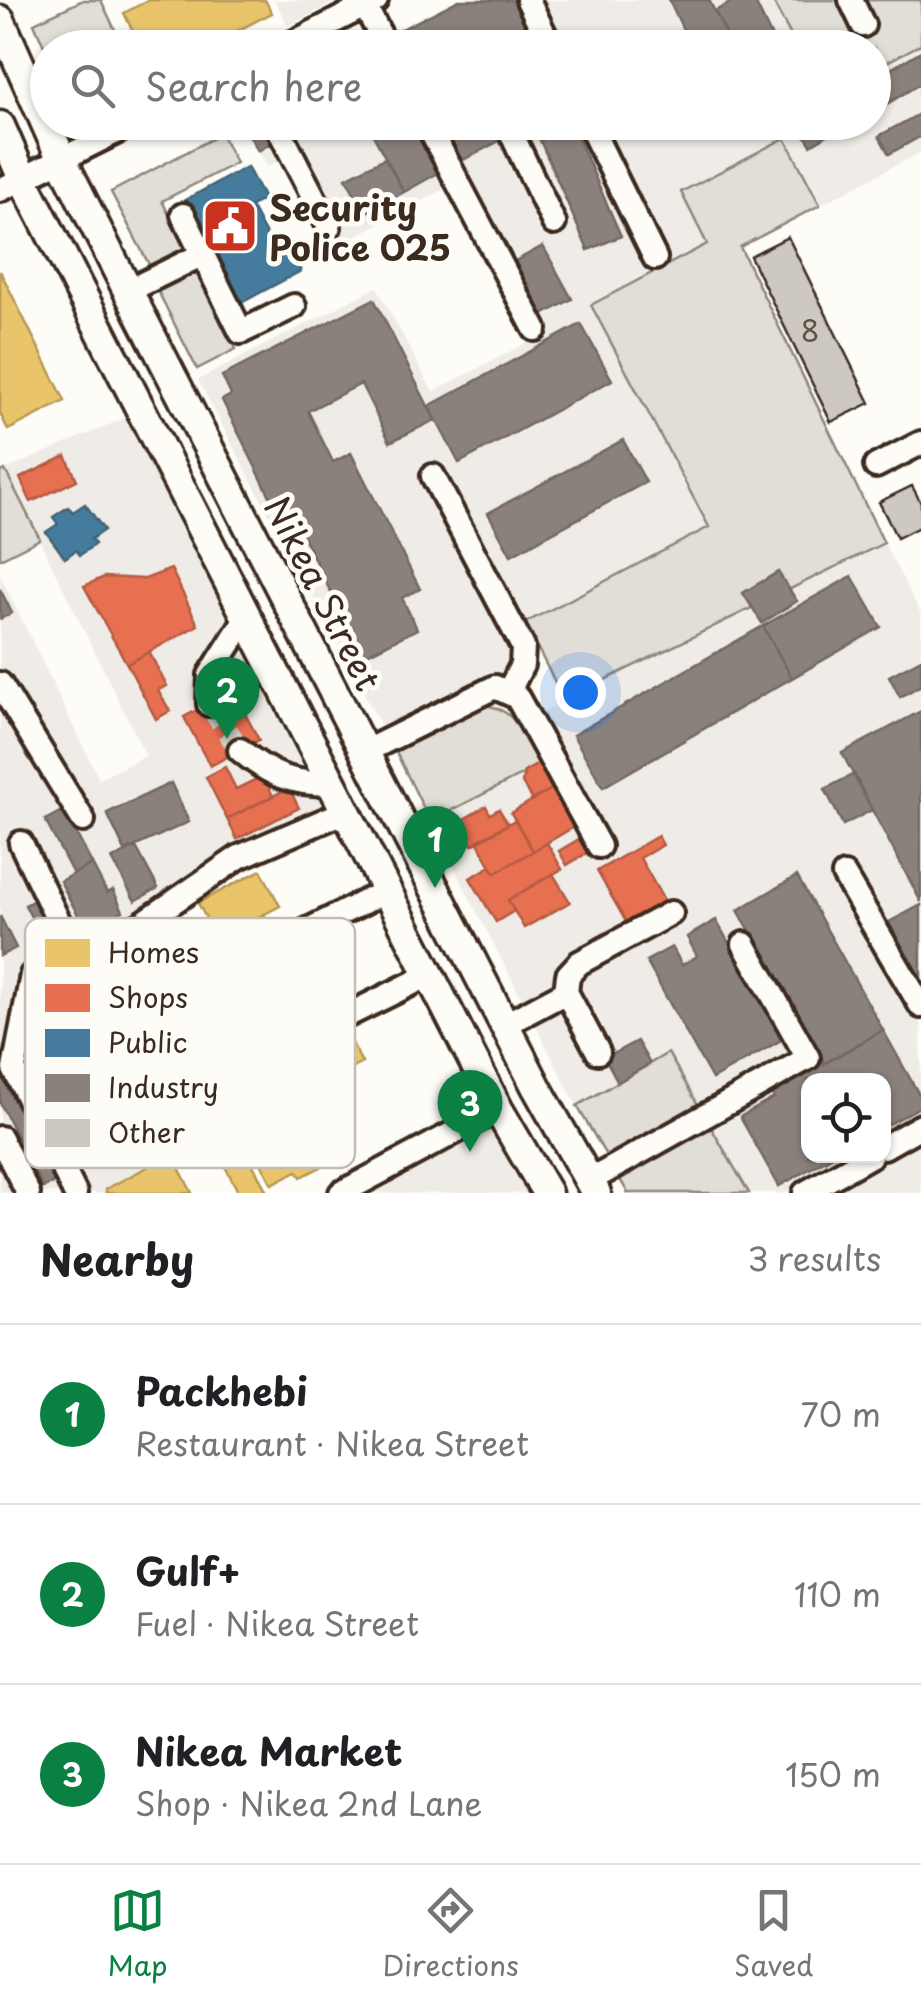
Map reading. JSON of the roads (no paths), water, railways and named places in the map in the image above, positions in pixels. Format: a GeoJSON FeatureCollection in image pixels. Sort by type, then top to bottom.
{"type":"FeatureCollection","features":[{"type":"Feature","properties":{"kind":"main road","name":"Nikea Street"},"geometry":{"type":"LineString","coordinates":[[0,20],[30,88]]}},
{"type":"Feature","properties":{"kind":"main road"},"geometry":{"type":"LineString","coordinates":[[0,126],[12,184],[246,618],[498,1109],[547,1193]]}},
{"type":"Feature","properties":{"kind":"main road","name":"Nikea Street"},"geometry":{"type":"LineString","coordinates":[[53,140],[504,1025],[593,1187]]}},
{"type":"Feature","properties":{"kind":"street"},"geometry":{"type":"LineString","coordinates":[[528,0],[542,30]]}},
{"type":"Feature","properties":{"kind":"street"},"geometry":{"type":"LineString","coordinates":[[850,0],[863,25]]}},
{"type":"Feature","properties":{"kind":"street"},"geometry":{"type":"LineString","coordinates":[[307,30],[336,9],[371,3],[381,30]]}},
{"type":"Feature","properties":{"kind":"street"},"geometry":{"type":"LineString","coordinates":[[12,184],[101,140]]}},
{"type":"Feature","properties":{"kind":"street"},"geometry":{"type":"LineString","coordinates":[[284,140],[329,227]]}},
{"type":"Feature","properties":{"kind":"street"},"geometry":{"type":"LineString","coordinates":[[435,140],[535,329]]}},
{"type":"Feature","properties":{"kind":"street"},"geometry":{"type":"LineString","coordinates":[[515,140],[554,223]]}},
{"type":"Feature","properties":{"kind":"street"},"geometry":{"type":"LineString","coordinates":[[597,140],[656,258]]}},
{"type":"Feature","properties":{"kind":"street"},"geometry":{"type":"LineString","coordinates":[[183,214],[242,332],[294,306]]}},
{"type":"Feature","properties":{"kind":"street"},"geometry":{"type":"LineString","coordinates":[[128,291],[203,254]]}},
{"type":"Feature","properties":{"kind":"street"},"geometry":{"type":"LineString","coordinates":[[876,466],[921,443]]}},
{"type":"Feature","properties":{"kind":"street"},"geometry":{"type":"LineString","coordinates":[[433,476],[523,647],[522,665],[510,691]]}},
{"type":"Feature","properties":{"kind":"street"},"geometry":{"type":"LineString","coordinates":[[209,704],[210,674],[246,618]]}},
{"type":"Feature","properties":{"kind":"street"},"geometry":{"type":"LineString","coordinates":[[0,684],[83,820]]}},
{"type":"Feature","properties":{"kind":"street"},"geometry":{"type":"LineString","coordinates":[[364,752],[496,687],[510,691],[517,697],[599,846]]}},
{"type":"Feature","properties":{"kind":"street"},"geometry":{"type":"LineString","coordinates":[[240,750],[266,772],[306,783],[330,784]]}},
{"type":"Feature","properties":{"kind":"street"},"geometry":{"type":"LineString","coordinates":[[151,918],[239,857],[344,812]]}},
{"type":"Feature","properties":{"kind":"street"},"geometry":{"type":"LineString","coordinates":[[21,842],[57,918]]}},
{"type":"Feature","properties":{"kind":"street"},"geometry":{"type":"LineString","coordinates":[[844,875],[921,1006]]}},
{"type":"Feature","properties":{"kind":"street"},"geometry":{"type":"LineString","coordinates":[[332,918],[386,891]]}},
{"type":"Feature","properties":{"kind":"street"},"geometry":{"type":"LineString","coordinates":[[598,1052],[566,992],[568,975],[580,963],[671,914]]}},
{"type":"Feature","properties":{"kind":"street"},"geometry":{"type":"LineString","coordinates":[[593,1187],[808,1058],[744,944]]}},
{"type":"Feature","properties":{"kind":"street"},"geometry":{"type":"LineString","coordinates":[[355,1012],[429,975]]}},
{"type":"Feature","properties":{"kind":"street"},"geometry":{"type":"LineString","coordinates":[[504,1025],[566,992]]}},
{"type":"Feature","properties":{"kind":"street"},"geometry":{"type":"LineString","coordinates":[[25,1012],[14,1069],[25,1092]]}},
{"type":"Feature","properties":{"kind":"street"},"geometry":{"type":"LineString","coordinates":[[341,1193],[498,1109]]}},
{"type":"Feature","properties":{"kind":"street"},"geometry":{"type":"LineString","coordinates":[[891,1144],[921,1126]]}},
{"type":"Feature","properties":{"kind":"street"},"geometry":{"type":"LineString","coordinates":[[0,1138],[28,1193]]}},
{"type":"Feature","properties":{"kind":"street"},"geometry":{"type":"LineString","coordinates":[[805,1193],[858,1163]]}},
{"type":"Feature","properties":{"kind":"street"},"geometry":{"type":"LineString","coordinates":[[62,1168],[74,1193]]}},
{"type":"Feature","properties":{"kind":"tunnel"},"geometry":{"type":"LineString","coordinates":[[209,704],[240,750]]}},
{"type":"Feature","properties":{"kind":"place","name":"Security Police 025"},"geometry":{"type":"Point","coordinates":[230,226]}},
{"type":"Feature","properties":{"kind":"place","name":"Gulf+"},"geometry":{"type":"Point","coordinates":[227,739]}},
{"type":"Feature","properties":{"kind":"place","name":"Packhebi"},"geometry":{"type":"Point","coordinates":[435,888]}},
{"type":"Feature","properties":{"kind":"place","name":"Nikea Market"},"geometry":{"type":"Point","coordinates":[470,1152]}}]}
